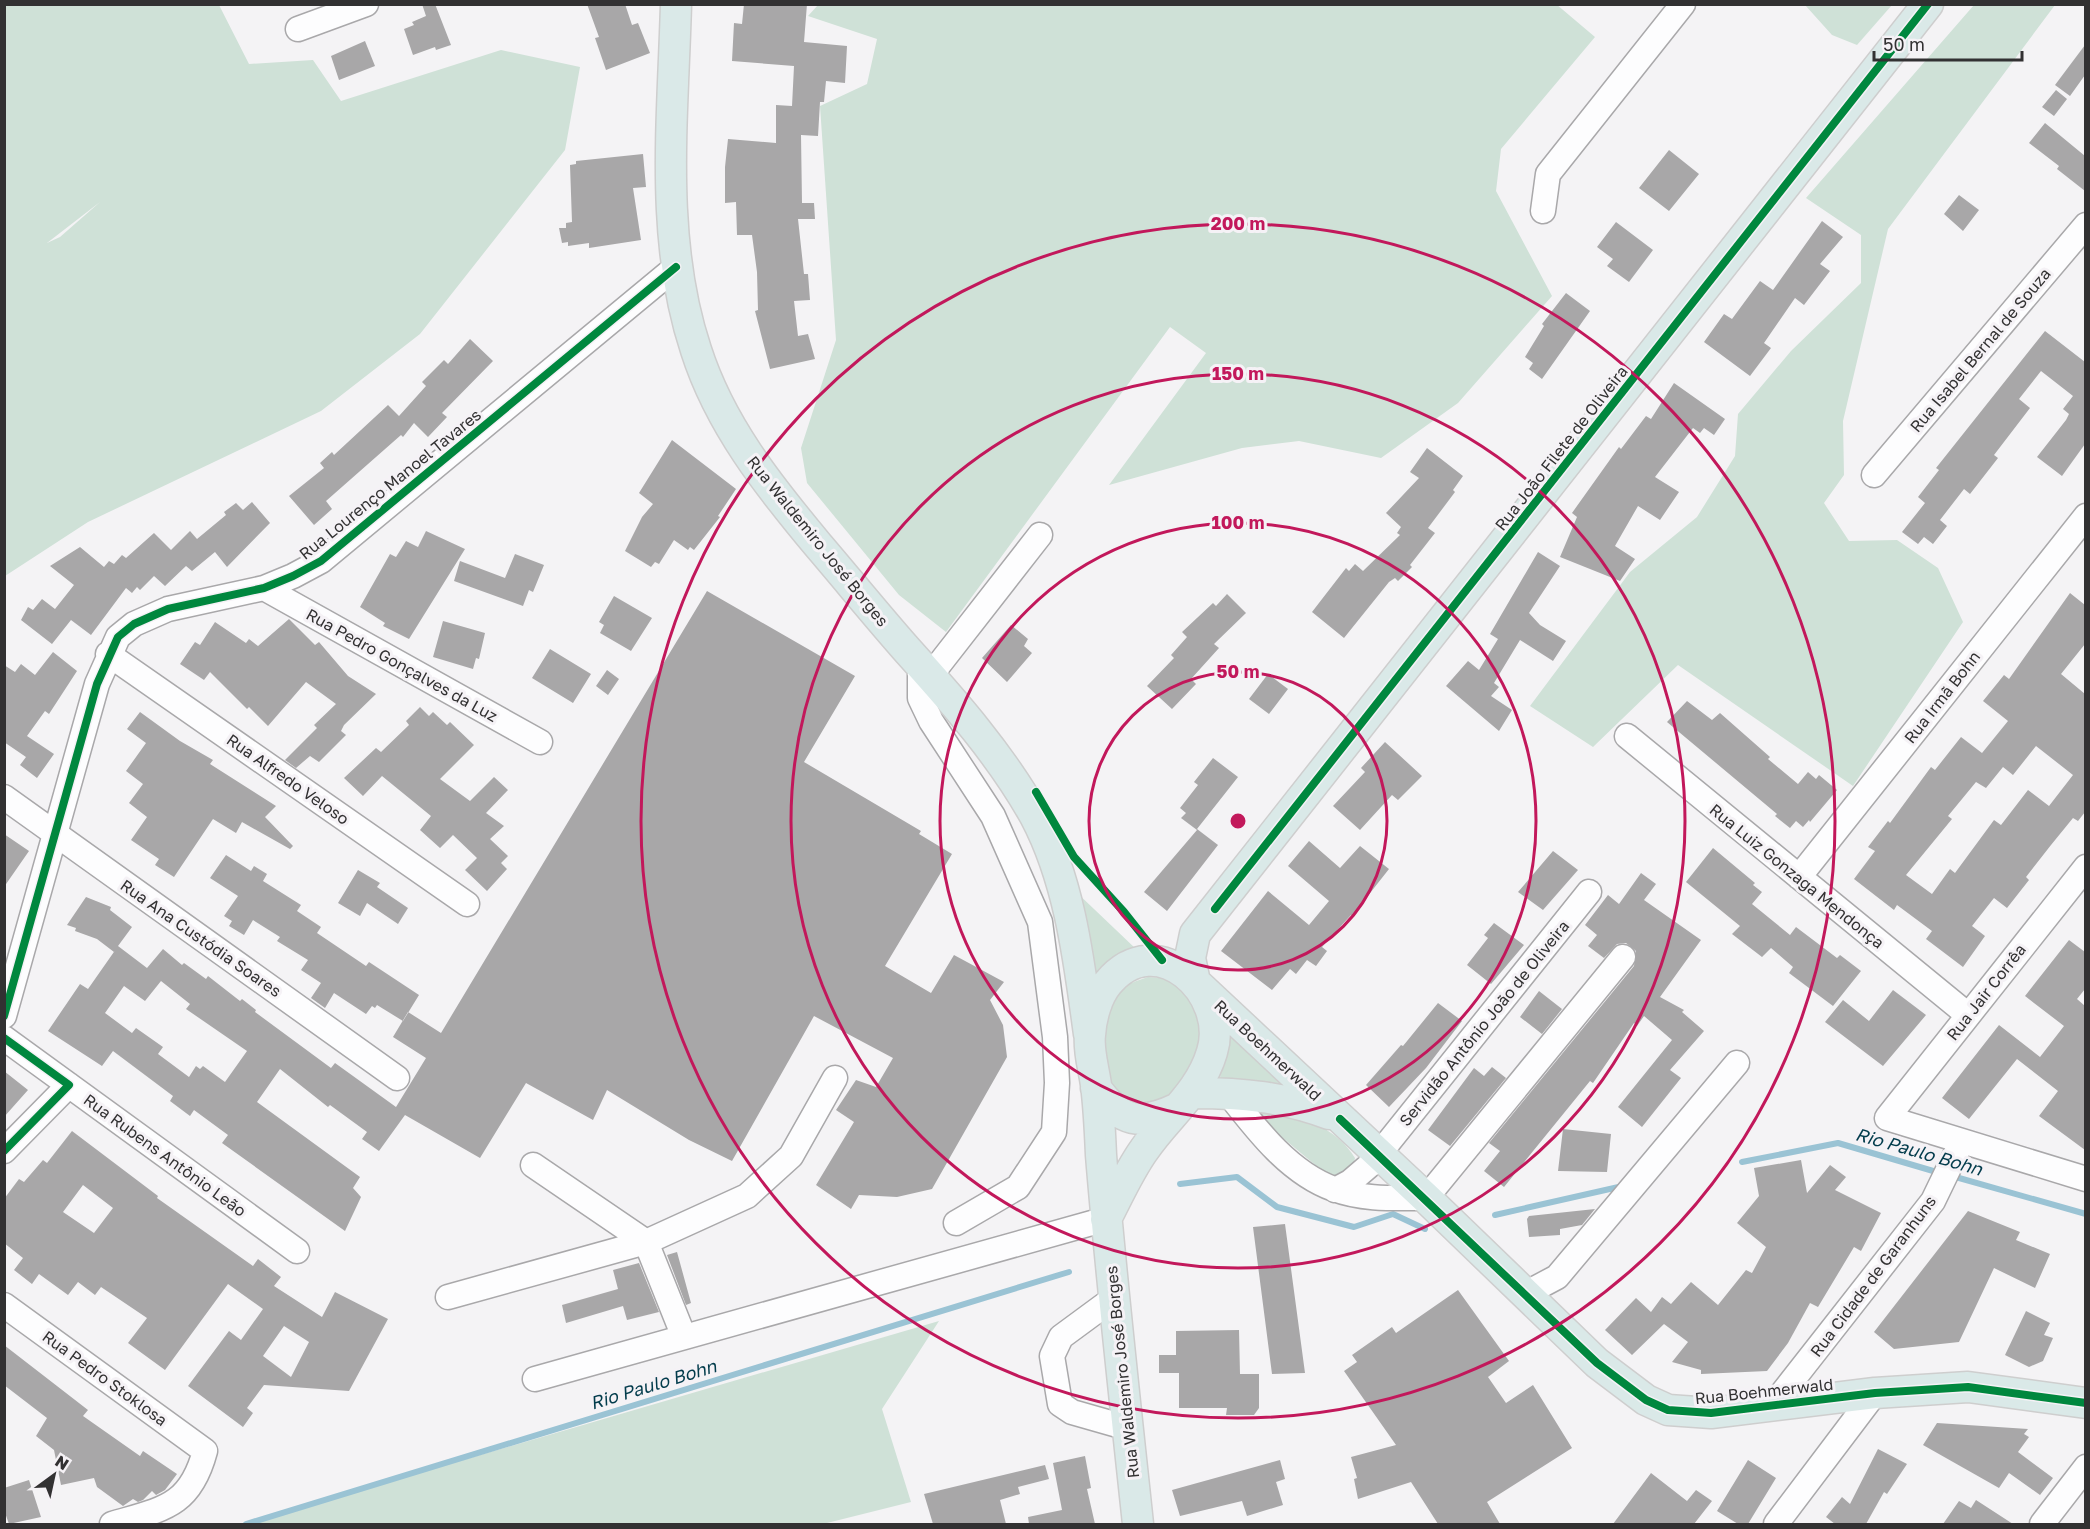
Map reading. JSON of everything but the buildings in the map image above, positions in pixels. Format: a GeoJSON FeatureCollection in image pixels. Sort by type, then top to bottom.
{"type":"FeatureCollection","features":[{"type":"Feature","properties":{"kind":"main road","name":"Rua Waldemiro José Borges"},"geometry":{"type":"LineString","coordinates":[[676,4],[672,181],[676,267],[696,349],[724,415],[750,459],[799,523],[1000,761],[1036,818],[1048,847],[1072,931],[1090,1038]]}},
{"type":"Feature","properties":{"kind":"main road","name":"Rua João Filete de Oliveira"},"geometry":{"type":"LineString","coordinates":[[1195,982],[1190,958],[1195,934],[1928,4]]}},
{"type":"Feature","properties":{"kind":"main road"},"geometry":{"type":"LineString","coordinates":[[1107,1219],[1143,1150],[1187,1100],[1206,1070],[1214,1049],[1210,1010],[1195,982],[1184,972],[1162,960],[1143,959],[1128,964],[1102,990],[1090,1038],[1095,1083],[1107,1103],[1120,1114],[1137,1120],[1158,1118],[1187,1100]]}},
{"type":"Feature","properties":{"kind":"main road","name":"Rua Boehmerwald"},"geometry":{"type":"LineString","coordinates":[[1195,982],[1426,1198],[1548,1316],[1623,1385],[1646,1400],[1668,1410],[1711,1413],[1875,1393],[1968,1387],[2085,1403]]}},
{"type":"Feature","properties":{"kind":"main road","name":"Rua Waldemiro José Borges"},"geometry":{"type":"LineString","coordinates":[[1095,1083],[1114,1298],[1138,1524]]}},
{"type":"Feature","properties":{"kind":"main road","name":"Rua Boehmerwald"},"geometry":{"type":"LineString","coordinates":[[1187,1100],[1228,1093],[1279,1098],[1340,1119]]}},
{"type":"Feature","properties":{"kind":"street"},"geometry":{"type":"LineString","coordinates":[[298,29],[366,4]]}},
{"type":"Feature","properties":{"kind":"street"},"geometry":{"type":"LineString","coordinates":[[1543,211],[1548,174],[1683,4]]}},
{"type":"Feature","properties":{"kind":"street","name":"Rua Isabel Bernal de Souza"},"geometry":{"type":"LineString","coordinates":[[1874,475],[2085,225]]}},
{"type":"Feature","properties":{"kind":"street","name":"Rua Lourenço Manoel Tavares"},"geometry":{"type":"LineString","coordinates":[[4,1016],[57,835],[97,684],[108,654],[118,637],[149,615],[264,588],[321,561],[676,267]]}},
{"type":"Feature","properties":{"kind":"street","name":"Rua Irmã Bohn"},"geometry":{"type":"LineString","coordinates":[[1799,877],[2085,516]]}},
{"type":"Feature","properties":{"kind":"street"},"geometry":{"type":"LineString","coordinates":[[956,1223],[1018,1187],[1054,1132],[1058,1083],[1055,1037],[1040,922],[993,816],[931,721],[921,698],[925,670],[1040,535]]}},
{"type":"Feature","properties":{"kind":"street","name":"Rua Pedro Gonçalves da Luz"},"geometry":{"type":"LineString","coordinates":[[264,588],[540,742]]}},
{"type":"Feature","properties":{"kind":"street","name":"Rua Alfredo Veloso"},"geometry":{"type":"LineString","coordinates":[[108,654],[467,904]]}},
{"type":"Feature","properties":{"kind":"street","name":"Rua Luiz Gonzaga Mendonça"},"geometry":{"type":"LineString","coordinates":[[1627,736],[1968,1016]]}},
{"type":"Feature","properties":{"kind":"street","name":"Rua Ana Custódia Soares"},"geometry":{"type":"LineString","coordinates":[[4,797],[397,1078]]}},
{"type":"Feature","properties":{"kind":"street","name":"Rua Jair Corrêa"},"geometry":{"type":"LineString","coordinates":[[1958,1148],[1887,1118],[2085,867]]}},
{"type":"Feature","properties":{"kind":"street","name":"Servidão Antônio João de Oliveira"},"geometry":{"type":"LineString","coordinates":[[1335,1190],[1362,1174],[1589,892]]}},
{"type":"Feature","properties":{"kind":"street"},"geometry":{"type":"LineString","coordinates":[[1228,1093],[1273,1146],[1302,1171],[1335,1190],[1386,1198],[1426,1198],[1623,957]]}},
{"type":"Feature","properties":{"kind":"street"},"geometry":{"type":"LineString","coordinates":[[1055,1037],[1090,1038]]}},
{"type":"Feature","properties":{"kind":"street","name":"Rua Rubens Antônio Leão"},"geometry":{"type":"LineString","coordinates":[[4,1038],[297,1251]]}},
{"type":"Feature","properties":{"kind":"street"},"geometry":{"type":"LineString","coordinates":[[1525,1294],[1557,1277],[1737,1063]]}},
{"type":"Feature","properties":{"kind":"street"},"geometry":{"type":"LineString","coordinates":[[448,1298],[646,1242],[747,1196],[791,1156],[835,1078]]}},
{"type":"Feature","properties":{"kind":"street"},"geometry":{"type":"LineString","coordinates":[[1058,1083],[1095,1083]]}},
{"type":"Feature","properties":{"kind":"street"},"geometry":{"type":"LineString","coordinates":[[4,1151],[69,1085]]}},
{"type":"Feature","properties":{"kind":"street"},"geometry":{"type":"LineString","coordinates":[[1958,1148],[2085,1179]]}},
{"type":"Feature","properties":{"kind":"street","name":"Rua Cidade de Garanhuns"},"geometry":{"type":"LineString","coordinates":[[1773,1405],[1933,1201],[1958,1148]]}},
{"type":"Feature","properties":{"kind":"street"},"geometry":{"type":"LineString","coordinates":[[533,1165],[646,1242],[684,1337]]}},
{"type":"Feature","properties":{"kind":"street"},"geometry":{"type":"LineString","coordinates":[[535,1378],[1107,1219]]}},
{"type":"Feature","properties":{"kind":"street"},"geometry":{"type":"LineString","coordinates":[[1548,1316],[1557,1277]]}},
{"type":"Feature","properties":{"kind":"street"},"geometry":{"type":"LineString","coordinates":[[1114,1298],[1061,1337],[1052,1356],[1060,1404],[1071,1412],[1128,1428]]}},
{"type":"Feature","properties":{"kind":"street","name":"Rua Pedro Stoklosa"},"geometry":{"type":"LineString","coordinates":[[4,1305],[205,1451],[198,1474],[189,1489],[174,1503],[112,1524]]}},
{"type":"Feature","properties":{"kind":"street"},"geometry":{"type":"LineString","coordinates":[[1776,1524],[1875,1393]]}},
{"type":"Feature","properties":{"kind":"street"},"geometry":{"type":"LineString","coordinates":[[2042,1524],[2085,1467]]}},
{"type":"Feature","properties":{"kind":"green space"},"geometry":{"type":"Polygon","coordinates":[[[1556,4],[1595,37],[1501,149],[1496,191],[1552,296],[1458,403],[1381,458],[1299,441],[1242,448],[1109,485],[1206,353],[1170,327],[946,632],[899,595],[807,483],[801,448],[836,340],[820,106],[867,84],[877,39],[808,16],[818,5],[1556,4]]]}},
{"type":"Feature","properties":{"kind":"green space"},"geometry":{"type":"Polygon","coordinates":[[[6,5],[219,5],[249,64],[313,60],[341,101],[501,50],[580,67],[565,150],[420,334],[321,411],[88,522],[5,576],[6,5]],[[100,202],[47,243],[60,237],[100,202]]]}},
{"type":"Feature","properties":{"kind":"green space"},"geometry":{"type":"Polygon","coordinates":[[[1805,5],[1892,5],[1857,45],[1832,35],[1805,5]]]}},
{"type":"Feature","properties":{"kind":"green space"},"geometry":{"type":"Polygon","coordinates":[[[1974,5],[2055,5],[1888,229],[1843,421],[1844,475],[1824,503],[1849,541],[1897,540],[1938,568],[1963,622],[1853,786],[1678,665],[1593,747],[1530,706],[1630,572],[1697,517],[1735,456],[1738,414],[1791,351],[1861,283],[1861,235],[1806,198],[1974,5]]]}},
{"type":"Feature","properties":{"kind":"green space"},"geometry":{"type":"Polygon","coordinates":[[[1073,889],[1136,949],[1095,980],[1073,889]]]}},
{"type":"Feature","properties":{"kind":"green space"},"geometry":{"type":"Polygon","coordinates":[[[1148,977],[1165,978],[1195,997],[1205,1033],[1182,1090],[1152,1103],[1137,1102],[1114,1090],[1104,1077],[1101,1052],[1106,1019],[1112,1001],[1131,983],[1148,977]]]}},
{"type":"Feature","properties":{"kind":"green space"},"geometry":{"type":"Polygon","coordinates":[[[1223,1017],[1303,1092],[1220,1080],[1223,1017]]]}},
{"type":"Feature","properties":{"kind":"green space"},"geometry":{"type":"Polygon","coordinates":[[[1248,1109],[1278,1112],[1322,1127],[1346,1146],[1355,1158],[1353,1167],[1336,1176],[1326,1174],[1248,1109]]]}},
{"type":"Feature","properties":{"kind":"green space"},"geometry":{"type":"Polygon","coordinates":[[[939,1321],[882,1409],[911,1502],[823,1524],[244,1524],[939,1321]]]}},
{"type":"Feature","properties":{"kind":"waterway","name":"Rio Paulo Bohn"},"geometry":{"type":"LineString","coordinates":[[1742,1162],[1838,1143],[1940,1173]]}},
{"type":"Feature","properties":{"kind":"waterway","name":"Rio Paulo Bohn"},"geometry":{"type":"LineString","coordinates":[[1952,1176],[2086,1214]]}},
{"type":"Feature","properties":{"kind":"waterway","name":"Rio Paulo Bohn"},"geometry":{"type":"LineString","coordinates":[[1180,1184],[1237,1177],[1277,1207],[1354,1227],[1393,1214],[1425,1229]]}},
{"type":"Feature","properties":{"kind":"waterway","name":"Rio Paulo Bohn"},"geometry":{"type":"LineString","coordinates":[[1495,1215],[1623,1186]]}},
{"type":"Feature","properties":{"kind":"waterway","name":"Rio Paulo Bohn"},"geometry":{"type":"LineString","coordinates":[[246,1524],[1069,1272]]}},
{"type":"Feature","properties":{"kind":"cycle path"},"geometry":{"type":"LineString","coordinates":[[1215,909],[1928,4]]}},
{"type":"Feature","properties":{"kind":"cycle path"},"geometry":{"type":"LineString","coordinates":[[4,1016],[97,684],[118,637],[134,624],[168,609],[264,588],[321,561],[676,267]]}},
{"type":"Feature","properties":{"kind":"cycle path"},"geometry":{"type":"LineString","coordinates":[[1036,792],[1074,857],[1124,912],[1162,960]]}},
{"type":"Feature","properties":{"kind":"cycle path"},"geometry":{"type":"LineString","coordinates":[[4,1038],[69,1085],[4,1151]]}},
{"type":"Feature","properties":{"kind":"cycle path"},"geometry":{"type":"LineString","coordinates":[[1340,1119],[1597,1363],[1646,1400],[1668,1410],[1711,1413],[1875,1393],[1968,1387],[2086,1403]]}}]}
